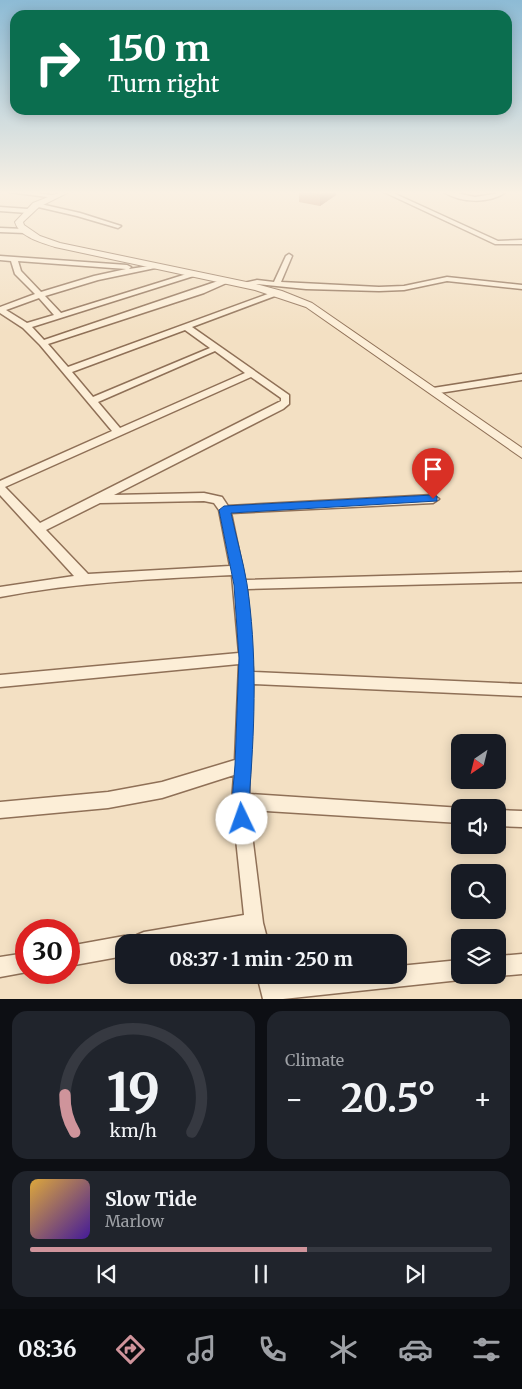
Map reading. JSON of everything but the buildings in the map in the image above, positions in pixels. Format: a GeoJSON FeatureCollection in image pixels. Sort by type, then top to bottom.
{"type":"FeatureCollection","features":[{"type":"Feature","properties":{"kind":"street"},"geometry":{"type":"LineString","coordinates":[[43,239],[58,245],[156,267],[243,284],[278,288],[404,288],[447,279],[522,287]]}},
{"type":"Feature","properties":{"kind":"street"},"geometry":{"type":"LineString","coordinates":[[488,239],[497,243],[522,242]]}},
{"type":"Feature","properties":{"kind":"street"},"geometry":{"type":"LineString","coordinates":[[65,371],[186,327],[278,288],[289,256]]}},
{"type":"Feature","properties":{"kind":"street"},"geometry":{"type":"LineString","coordinates":[[0,258],[136,269]]}},
{"type":"Feature","properties":{"kind":"street"},"geometry":{"type":"LineString","coordinates":[[14,260],[18,272],[60,316]]}},
{"type":"Feature","properties":{"kind":"street"},"geometry":{"type":"LineString","coordinates":[[0,310],[41,295],[136,269],[156,267]]}},
{"type":"Feature","properties":{"kind":"street"},"geometry":{"type":"LineString","coordinates":[[26,326],[196,274]]}},
{"type":"Feature","properties":{"kind":"street"},"geometry":{"type":"LineString","coordinates":[[43,343],[201,292],[227,281]]}},
{"type":"Feature","properties":{"kind":"street"},"geometry":{"type":"LineString","coordinates":[[278,288],[324,314],[522,454]]}},
{"type":"Feature","properties":{"kind":"street"},"geometry":{"type":"LineString","coordinates":[[0,310],[26,326],[43,343],[119,433]]}},
{"type":"Feature","properties":{"kind":"street"},"geometry":{"type":"LineString","coordinates":[[40,528],[280,407],[286,402],[286,397],[186,327]]}},
{"type":"Feature","properties":{"kind":"street"},"geometry":{"type":"LineString","coordinates":[[91,401],[216,348]]}},
{"type":"Feature","properties":{"kind":"street"},"geometry":{"type":"LineString","coordinates":[[85,579],[40,528],[0,487],[252,373]]}},
{"type":"Feature","properties":{"kind":"street"},"geometry":{"type":"LineString","coordinates":[[433,391],[522,377]]}},
{"type":"Feature","properties":{"kind":"street"},"geometry":{"type":"LineString","coordinates":[[97,499],[204,497],[218,500],[224,510],[239,578],[246,658],[240,801],[257,934]]}},
{"type":"Feature","properties":{"kind":"street"},"geometry":{"type":"LineString","coordinates":[[224,510],[433,499]]}},
{"type":"Feature","properties":{"kind":"street"},"geometry":{"type":"LineString","coordinates":[[0,592],[48,583],[85,579],[522,577]]}},
{"type":"Feature","properties":{"kind":"street"},"geometry":{"type":"LineString","coordinates":[[0,681],[246,658]]}},
{"type":"Feature","properties":{"kind":"street"},"geometry":{"type":"LineString","coordinates":[[246,678],[522,690]]}},
{"type":"Feature","properties":{"kind":"street"},"geometry":{"type":"LineString","coordinates":[[0,810],[117,798],[162,790],[243,765]]}},
{"type":"Feature","properties":{"kind":"street"},"geometry":{"type":"LineString","coordinates":[[240,801],[451,814]]}},
{"type":"Feature","properties":{"kind":"street"},"geometry":{"type":"LineString","coordinates":[[506,818],[522,819]]}},
{"type":"Feature","properties":{"kind":"street"},"geometry":{"type":"LineString","coordinates":[[190,934],[254,923]]}},
{"type":"Feature","properties":{"kind":"street"},"geometry":{"type":"LineString","coordinates":[[80,954],[115,948]]}},
{"type":"Feature","properties":{"kind":"street"},"geometry":{"type":"LineString","coordinates":[[506,965],[522,964]]}},
{"type":"Feature","properties":{"kind":"street"},"geometry":{"type":"LineString","coordinates":[[0,968],[15,965]]}},
{"type":"Feature","properties":{"kind":"street"},"geometry":{"type":"LineString","coordinates":[[270,988],[451,971]]}},
{"type":"Feature","properties":{"kind":"route"},"geometry":{"type":"LineString","coordinates":[[242,819],[240,801],[246,658],[240,585],[224,510],[433,499]]}}]}
